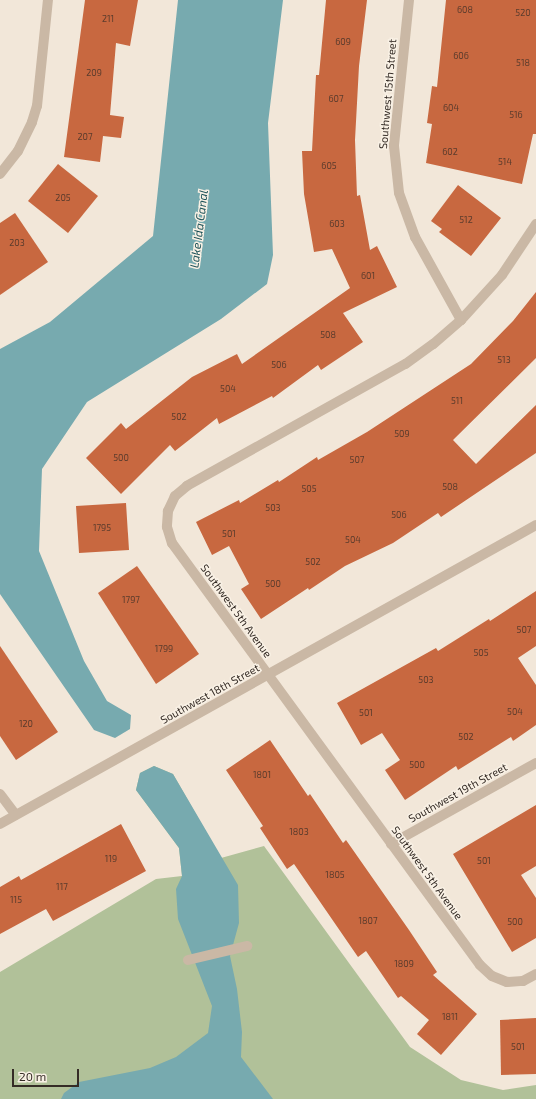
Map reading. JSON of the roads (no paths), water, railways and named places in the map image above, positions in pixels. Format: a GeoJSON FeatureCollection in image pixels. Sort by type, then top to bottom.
{"type":"FeatureCollection","features":[{"type":"Feature","properties":{"kind":"street"},"geometry":{"type":"LineString","coordinates":[[0,174],[18,152],[32,122],[37,106],[48,0]]}},
{"type":"Feature","properties":{"kind":"street","name":"Southwest 15th Street"},"geometry":{"type":"LineString","coordinates":[[409,0],[394,146],[399,193],[415,237],[461,320]]}},
{"type":"Feature","properties":{"kind":"street","name":"Southwest 5th Avenue"},"geometry":{"type":"LineString","coordinates":[[536,224],[502,275],[461,320],[405,364],[187,486],[175,496],[168,511],[167,528],[172,543],[480,965],[492,976],[507,982],[523,981],[536,974]]}},
{"type":"Feature","properties":{"kind":"street","name":"Southwest 18th Street"},"geometry":{"type":"LineString","coordinates":[[0,824],[536,525]]}},
{"type":"Feature","properties":{"kind":"street","name":"Southwest 19th Street"},"geometry":{"type":"LineString","coordinates":[[391,844],[536,763]]}},
{"type":"Feature","properties":{"kind":"street"},"geometry":{"type":"LineString","coordinates":[[0,794],[16,815]]}},
{"type":"Feature","properties":{"kind":"street"},"geometry":{"type":"LineString","coordinates":[[188,960],[247,946]]}},
{"type":"Feature","properties":{"kind":"water","name":"Lake Ida Canal"},"geometry":{"type":"Polygon","coordinates":[[[178,0],[283,0],[268,123],[273,255],[267,284],[221,319],[87,402],[42,469],[39,551],[84,661],[107,701],[131,715],[130,729],[115,738],[94,730],[0,594],[0,349],[50,322],[153,236],[178,0]]]}},
{"type":"Feature","properties":{"kind":"water"},"geometry":{"type":"Polygon","coordinates":[[[154,766],[173,774],[238,885],[239,923],[230,956],[237,989],[242,1032],[241,1057],[273,1099],[61,1099],[64,1093],[79,1082],[150,1068],[176,1057],[208,1033],[212,1006],[178,919],[176,889],[182,876],[179,848],[136,790],[140,773],[154,766]]]}}]}
